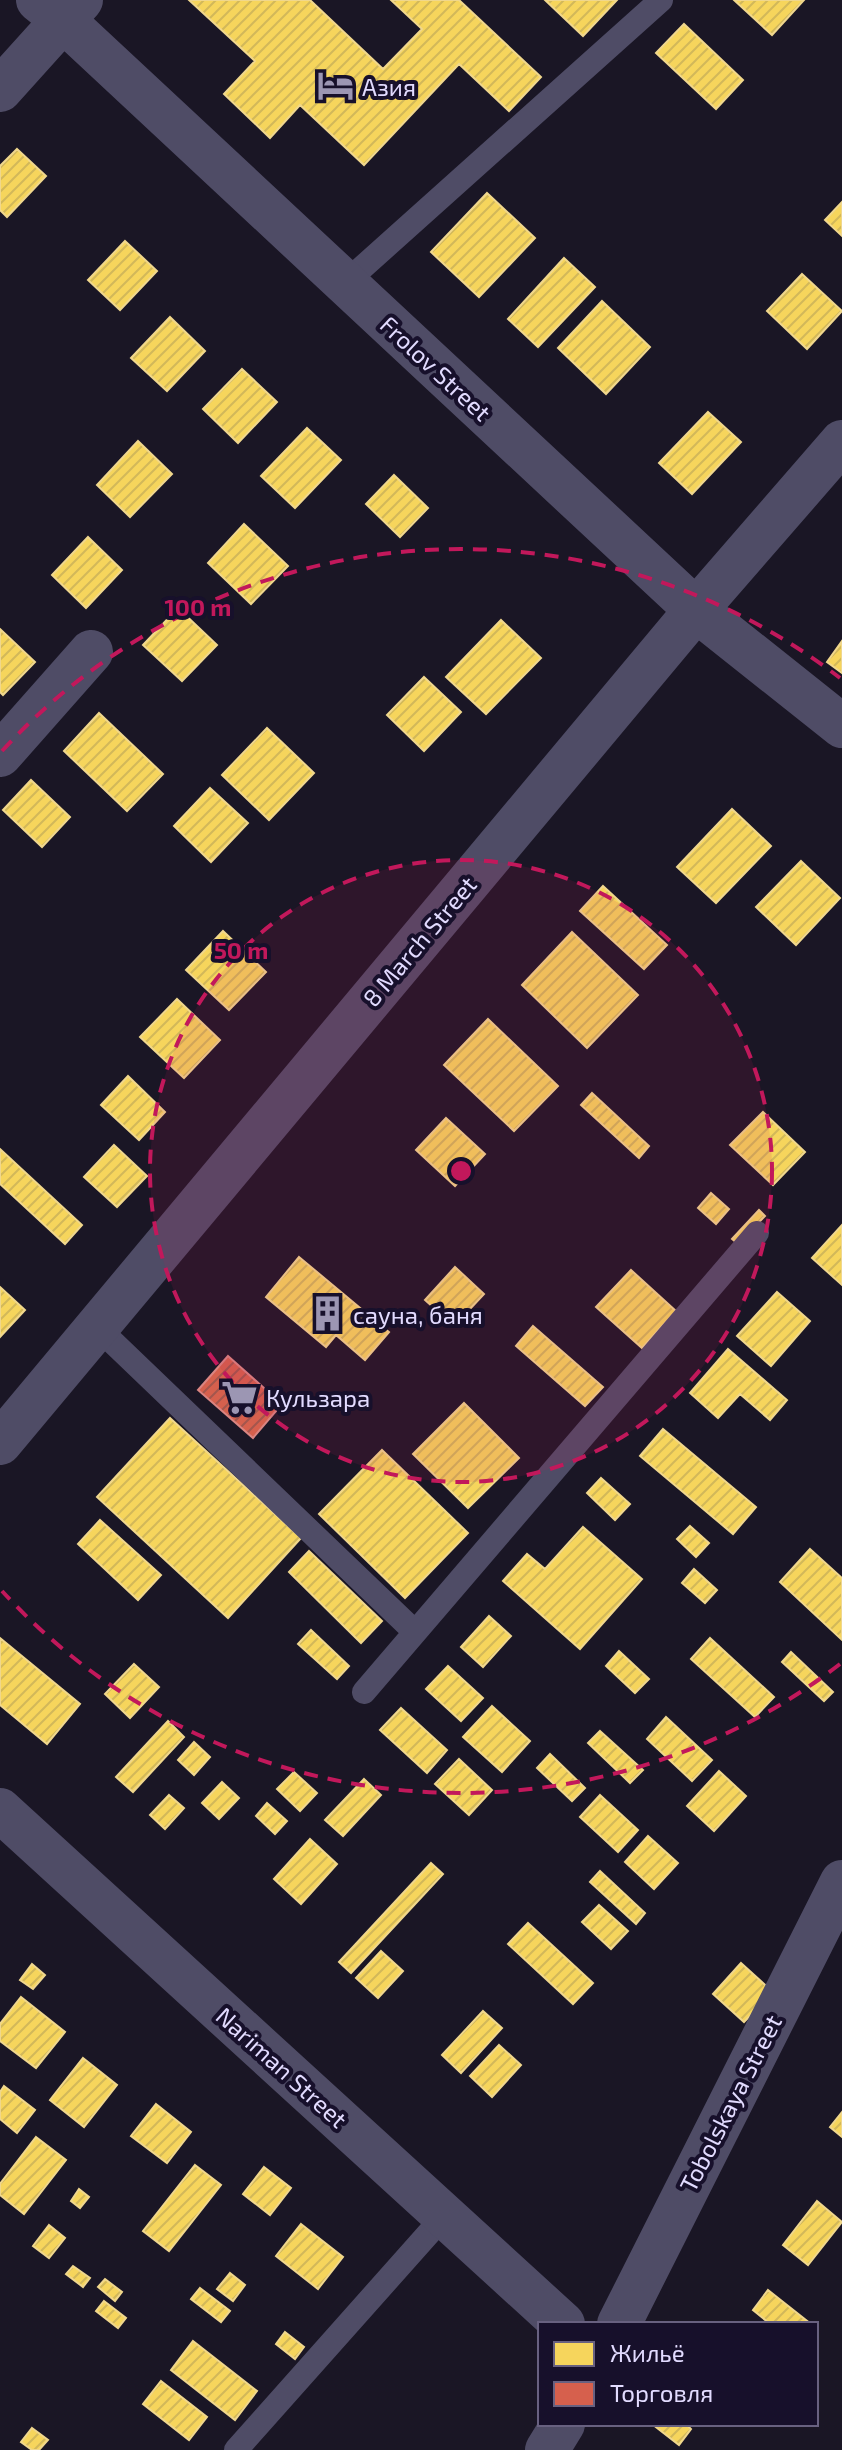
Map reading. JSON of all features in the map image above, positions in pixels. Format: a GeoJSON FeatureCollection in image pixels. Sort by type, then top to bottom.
{"type":"FeatureCollection","features":[{"type":"Feature","properties":{"kind":"street","name":"Frolov Street"},"geometry":{"type":"LineString","coordinates":[[60,7],[345,283],[696,610],[842,726]]}},
{"type":"Feature","properties":{"kind":"street"},"geometry":{"type":"LineString","coordinates":[[0,90],[60,7]]}},
{"type":"Feature","properties":{"kind":"street","name":"8 March Street"},"geometry":{"type":"LineString","coordinates":[[0,1443],[696,610],[842,442]]}},
{"type":"Feature","properties":{"kind":"street"},"geometry":{"type":"LineString","coordinates":[[0,755],[91,652]]}},
{"type":"Feature","properties":{"kind":"street","name":"Nariman Street"},"geometry":{"type":"LineString","coordinates":[[0,1810],[561,2322]]}},
{"type":"Feature","properties":{"kind":"street","name":"Tobolskaya Street"},"geometry":{"type":"LineString","coordinates":[[620,2322],[842,1882]]}},
{"type":"Feature","properties":{"kind":"street"},"geometry":{"type":"LineString","coordinates":[[547,2450],[562,2426]]}},
{"type":"Feature","properties":{"kind":"lane"},"geometry":{"type":"LineString","coordinates":[[345,283],[661,0]]}},
{"type":"Feature","properties":{"kind":"lane"},"geometry":{"type":"LineString","coordinates":[[364,1692],[757,1233]]}},
{"type":"Feature","properties":{"kind":"lane"},"geometry":{"type":"LineString","coordinates":[[97,1327],[415,1632]]}},
{"type":"Feature","properties":{"kind":"lane"},"geometry":{"type":"LineString","coordinates":[[236,2450],[445,2215]]}},
{"type":"Feature","properties":{"kind":"building: Жильё","name":"Азия"},"geometry":{"type":"Polygon","coordinates":[[[189,0],[310,0],[383,69],[422,29],[391,0],[459,0],[541,77],[509,111],[459,64],[364,165],[300,105],[270,138],[224,94],[255,61],[189,0]]]}},
{"type":"Feature","properties":{"kind":"building: Жильё"},"geometry":{"type":"Polygon","coordinates":[[[545,0],[617,0],[583,36],[545,0]]]}},
{"type":"Feature","properties":{"kind":"building: Жильё"},"geometry":{"type":"Polygon","coordinates":[[[734,0],[804,0],[772,35],[734,0]]]}},
{"type":"Feature","properties":{"kind":"building: Жильё"},"geometry":{"type":"Polygon","coordinates":[[[684,24],[743,80],[716,109],[656,53],[684,24]]]}},
{"type":"Feature","properties":{"kind":"building: Жильё"},"geometry":{"type":"Polygon","coordinates":[[[17,149],[46,176],[7,217],[0,210],[0,166],[17,149]]]}},
{"type":"Feature","properties":{"kind":"building: Жильё"},"geometry":{"type":"Polygon","coordinates":[[[487,193],[535,238],[479,297],[431,252],[487,193]]]}},
{"type":"Feature","properties":{"kind":"building: Жильё"},"geometry":{"type":"Polygon","coordinates":[[[842,202],[842,236],[825,220],[842,202]]]}},
{"type":"Feature","properties":{"kind":"building: Жильё"},"geometry":{"type":"Polygon","coordinates":[[[125,241],[157,271],[120,310],[88,280],[125,241]]]}},
{"type":"Feature","properties":{"kind":"building: Жильё"},"geometry":{"type":"Polygon","coordinates":[[[564,258],[595,287],[538,347],[508,319],[564,258]]]}},
{"type":"Feature","properties":{"kind":"building: Жильё"},"geometry":{"type":"Polygon","coordinates":[[[802,274],[842,311],[807,349],[767,311],[802,274]]]}},
{"type":"Feature","properties":{"kind":"building: Жильё"},"geometry":{"type":"Polygon","coordinates":[[[602,301],[650,347],[606,394],[558,348],[602,301]]]}},
{"type":"Feature","properties":{"kind":"building: Жильё"},"geometry":{"type":"Polygon","coordinates":[[[170,317],[205,351],[167,391],[131,358],[170,317]]]}},
{"type":"Feature","properties":{"kind":"building: Жильё"},"geometry":{"type":"Polygon","coordinates":[[[242,369],[277,402],[238,443],[203,409],[242,369]]]}},
{"type":"Feature","properties":{"kind":"building: Жильё"},"geometry":{"type":"Polygon","coordinates":[[[708,412],[741,442],[692,494],[659,463],[708,412]]]}},
{"type":"Feature","properties":{"kind":"building: Жильё"},"geometry":{"type":"Polygon","coordinates":[[[307,428],[341,460],[295,508],[261,476],[307,428]]]}},
{"type":"Feature","properties":{"kind":"building: Жильё"},"geometry":{"type":"Polygon","coordinates":[[[138,441],[172,474],[130,517],[97,485],[138,441]]]}},
{"type":"Feature","properties":{"kind":"building: Жильё"},"geometry":{"type":"Polygon","coordinates":[[[394,475],[428,508],[400,537],[366,504],[394,475]]]}},
{"type":"Feature","properties":{"kind":"building: Жильё"},"geometry":{"type":"Polygon","coordinates":[[[244,524],[288,566],[251,604],[208,563],[244,524]]]}},
{"type":"Feature","properties":{"kind":"building: Жильё"},"geometry":{"type":"Polygon","coordinates":[[[88,537],[122,570],[86,608],[52,575],[88,537]]]}},
{"type":"Feature","properties":{"kind":"building: Жильё"},"geometry":{"type":"Polygon","coordinates":[[[178,608],[217,645],[182,681],[143,645],[178,608]]]}},
{"type":"Feature","properties":{"kind":"building: Жильё"},"geometry":{"type":"Polygon","coordinates":[[[501,620],[541,658],[486,714],[446,677],[501,620]]]}},
{"type":"Feature","properties":{"kind":"building: Жильё"},"geometry":{"type":"Polygon","coordinates":[[[0,629],[35,662],[3,695],[0,692],[0,629]]]}},
{"type":"Feature","properties":{"kind":"building: Жильё"},"geometry":{"type":"Polygon","coordinates":[[[842,641],[842,673],[827,662],[842,641]]]}},
{"type":"Feature","properties":{"kind":"building: Жильё"},"geometry":{"type":"Polygon","coordinates":[[[424,677],[461,712],[424,751],[387,715],[424,677]]]}},
{"type":"Feature","properties":{"kind":"building: Жильё"},"geometry":{"type":"Polygon","coordinates":[[[99,713],[163,774],[127,811],[64,751],[99,713]]]}},
{"type":"Feature","properties":{"kind":"building: Жильё"},"geometry":{"type":"Polygon","coordinates":[[[267,728],[314,773],[269,820],[222,775],[267,728]]]}},
{"type":"Feature","properties":{"kind":"building: Жильё"},"geometry":{"type":"Polygon","coordinates":[[[31,780],[70,817],[42,847],[3,810],[31,780]]]}},
{"type":"Feature","properties":{"kind":"building: Жильё"},"geometry":{"type":"Polygon","coordinates":[[[210,788],[248,823],[211,862],[174,826],[210,788]]]}},
{"type":"Feature","properties":{"kind":"building: Жильё"},"geometry":{"type":"Polygon","coordinates":[[[732,809],[771,846],[716,903],[677,867],[732,809]]]}},
{"type":"Feature","properties":{"kind":"building: Жильё"},"geometry":{"type":"Polygon","coordinates":[[[801,861],[840,898],[796,945],[756,907],[801,861]]]}},
{"type":"Feature","properties":{"kind":"building: Жильё"},"geometry":{"type":"Polygon","coordinates":[[[603,886],[667,945],[644,969],[580,911],[603,886]]]}},
{"type":"Feature","properties":{"kind":"building: Жильё"},"geometry":{"type":"Polygon","coordinates":[[[223,931],[266,972],[229,1010],[186,970],[223,931]]]}},
{"type":"Feature","properties":{"kind":"building: Жильё"},"geometry":{"type":"Polygon","coordinates":[[[572,932],[638,995],[587,1048],[522,985],[572,932]]]}},
{"type":"Feature","properties":{"kind":"building: Жильё"},"geometry":{"type":"Polygon","coordinates":[[[177,999],[220,1040],[184,1078],[140,1037],[177,999]]]}},
{"type":"Feature","properties":{"kind":"building: Жильё"},"geometry":{"type":"Polygon","coordinates":[[[488,1019],[558,1086],[514,1131],[444,1065],[488,1019]]]}},
{"type":"Feature","properties":{"kind":"building: Жильё"},"geometry":{"type":"Polygon","coordinates":[[[128,1076],[165,1112],[139,1140],[101,1105],[128,1076]]]}},
{"type":"Feature","properties":{"kind":"building: Жильё"},"geometry":{"type":"Polygon","coordinates":[[[592,1093],[649,1146],[639,1158],[581,1105],[592,1093]]]}},
{"type":"Feature","properties":{"kind":"building: Жильё"},"geometry":{"type":"Polygon","coordinates":[[[763,1112],[805,1152],[773,1185],[730,1145],[763,1112]]]}},
{"type":"Feature","properties":{"kind":"building: Жильё"},"geometry":{"type":"Polygon","coordinates":[[[446,1118],[485,1154],[455,1186],[416,1150],[446,1118]]]}},
{"type":"Feature","properties":{"kind":"building: Жильё"},"geometry":{"type":"Polygon","coordinates":[[[114,1145],[147,1176],[117,1207],[84,1177],[114,1145]]]}},
{"type":"Feature","properties":{"kind":"building: Жильё"},"geometry":{"type":"Polygon","coordinates":[[[0,1149],[82,1225],[65,1244],[0,1184],[0,1149]]]}},
{"type":"Feature","properties":{"kind":"building: Жильё"},"geometry":{"type":"Polygon","coordinates":[[[711,1193],[729,1209],[716,1224],[698,1208],[711,1193]]]}},
{"type":"Feature","properties":{"kind":"building: Жильё"},"geometry":{"type":"Polygon","coordinates":[[[759,1210],[765,1216],[738,1244],[732,1239],[759,1210]]]}},
{"type":"Feature","properties":{"kind":"building: Жильё"},"geometry":{"type":"Polygon","coordinates":[[[842,1225],[842,1285],[812,1258],[842,1225]]]}},
{"type":"Feature","properties":{"kind":"building: Жильё","name":"сауна, баня"},"geometry":{"type":"Polygon","coordinates":[[[299,1257],[389,1332],[365,1360],[336,1335],[326,1347],[266,1297],[299,1257]]]}},
{"type":"Feature","properties":{"kind":"building: Жильё"},"geometry":{"type":"Polygon","coordinates":[[[455,1267],[484,1294],[454,1326],[425,1300],[455,1267]]]}},
{"type":"Feature","properties":{"kind":"building: Жильё"},"geometry":{"type":"Polygon","coordinates":[[[631,1270],[676,1311],[642,1348],[596,1307],[631,1270]]]}},
{"type":"Feature","properties":{"kind":"building: Жильё"},"geometry":{"type":"Polygon","coordinates":[[[0,1287],[25,1310],[0,1337],[0,1287]]]}},
{"type":"Feature","properties":{"kind":"building: Жильё"},"geometry":{"type":"Polygon","coordinates":[[[777,1292],[810,1321],[771,1366],[737,1336],[777,1292]]]}},
{"type":"Feature","properties":{"kind":"building: Жильё"},"geometry":{"type":"Polygon","coordinates":[[[533,1326],[603,1387],[585,1406],[516,1346],[533,1326]]]}},
{"type":"Feature","properties":{"kind":"building: Жильё"},"geometry":{"type":"Polygon","coordinates":[[[728,1349],[787,1400],[770,1420],[740,1394],[718,1418],[690,1393],[728,1349]]]}},
{"type":"Feature","properties":{"kind":"building: Жильё"},"geometry":{"type":"Polygon","coordinates":[[[464,1403],[519,1458],[468,1508],[413,1454],[464,1403]]]}},
{"type":"Feature","properties":{"kind":"building: Жильё"},"geometry":{"type":"Polygon","coordinates":[[[170,1418],[301,1538],[228,1618],[97,1497],[170,1418]]]}},
{"type":"Feature","properties":{"kind":"building: Жильё"},"geometry":{"type":"Polygon","coordinates":[[[663,1429],[756,1507],[733,1534],[640,1456],[663,1429]]]}},
{"type":"Feature","properties":{"kind":"building: Жильё"},"geometry":{"type":"Polygon","coordinates":[[[382,1450],[468,1533],[405,1598],[319,1514],[382,1450]]]}},
{"type":"Feature","properties":{"kind":"building: Жильё"},"geometry":{"type":"Polygon","coordinates":[[[601,1478],[630,1504],[615,1520],[587,1493],[601,1478]]]}},
{"type":"Feature","properties":{"kind":"building: Жильё"},"geometry":{"type":"Polygon","coordinates":[[[100,1520],[161,1575],[138,1600],[78,1544],[100,1520]]]}},
{"type":"Feature","properties":{"kind":"building: Жильё"},"geometry":{"type":"Polygon","coordinates":[[[690,1526],[709,1543],[696,1557],[677,1539],[690,1526]]]}},
{"type":"Feature","properties":{"kind":"building: Жильё"},"geometry":{"type":"Polygon","coordinates":[[[583,1527],[642,1579],[580,1649],[503,1581],[527,1554],[545,1569],[583,1527]]]}},
{"type":"Feature","properties":{"kind":"building: Жильё"},"geometry":{"type":"Polygon","coordinates":[[[810,1549],[842,1578],[842,1640],[780,1582],[810,1549]]]}},
{"type":"Feature","properties":{"kind":"building: Жильё"},"geometry":{"type":"Polygon","coordinates":[[[309,1551],[382,1621],[361,1643],[289,1572],[309,1551]]]}},
{"type":"Feature","properties":{"kind":"building: Жильё"},"geometry":{"type":"Polygon","coordinates":[[[694,1569],[717,1590],[705,1603],[682,1583],[694,1569]]]}},
{"type":"Feature","properties":{"kind":"building: Жильё"},"geometry":{"type":"Polygon","coordinates":[[[489,1616],[511,1636],[483,1667],[461,1647],[489,1616]]]}},
{"type":"Feature","properties":{"kind":"building: Жильё"},"geometry":{"type":"Polygon","coordinates":[[[311,1630],[349,1666],[337,1679],[298,1644],[311,1630]]]}},
{"type":"Feature","properties":{"kind":"building: Жильё"},"geometry":{"type":"Polygon","coordinates":[[[0,1638],[80,1704],[47,1744],[0,1705],[0,1638]]]}},
{"type":"Feature","properties":{"kind":"building: Жильё"},"geometry":{"type":"Polygon","coordinates":[[[710,1638],[774,1697],[755,1717],[691,1659],[710,1638]]]}},
{"type":"Feature","properties":{"kind":"building: Жильё"},"geometry":{"type":"Polygon","coordinates":[[[619,1651],[649,1679],[635,1693],[606,1666],[619,1651]]]}},
{"type":"Feature","properties":{"kind":"building: Жильё"},"geometry":{"type":"Polygon","coordinates":[[[791,1652],[833,1692],[824,1701],[782,1662],[791,1652]]]}},
{"type":"Feature","properties":{"kind":"building: Жильё"},"geometry":{"type":"Polygon","coordinates":[[[134,1664],[159,1687],[130,1718],[105,1694],[134,1664]]]}},
{"type":"Feature","properties":{"kind":"building: Жильё"},"geometry":{"type":"Polygon","coordinates":[[[448,1666],[483,1698],[461,1721],[426,1689],[448,1666]]]}},
{"type":"Feature","properties":{"kind":"building: Жильё"},"geometry":{"type":"Polygon","coordinates":[[[492,1706],[530,1741],[502,1772],[463,1737],[492,1706]]]}},
{"type":"Feature","properties":{"kind":"building: Жильё"},"geometry":{"type":"Polygon","coordinates":[[[401,1708],[447,1750],[427,1773],[380,1730],[401,1708]]]}},
{"type":"Feature","properties":{"kind":"building: Жильё"},"geometry":{"type":"Polygon","coordinates":[[[666,1717],[712,1760],[692,1781],[647,1739],[666,1717]]]}},
{"type":"Feature","properties":{"kind":"building: Жильё"},"geometry":{"type":"Polygon","coordinates":[[[168,1721],[184,1737],[133,1792],[116,1777],[168,1721]]]}},
{"type":"Feature","properties":{"kind":"building: Жильё"},"geometry":{"type":"Polygon","coordinates":[[[600,1731],[643,1770],[630,1783],[588,1743],[600,1731]]]}},
{"type":"Feature","properties":{"kind":"building: Жильё"},"geometry":{"type":"Polygon","coordinates":[[[194,1742],[210,1757],[194,1775],[178,1760],[194,1742]]]}},
{"type":"Feature","properties":{"kind":"building: Жильё"},"geometry":{"type":"Polygon","coordinates":[[[550,1754],[585,1788],[572,1801],[537,1768],[550,1754]]]}},
{"type":"Feature","properties":{"kind":"building: Жильё"},"geometry":{"type":"Polygon","coordinates":[[[459,1759],[492,1790],[469,1815],[435,1784],[459,1759]]]}},
{"type":"Feature","properties":{"kind":"building: Жильё"},"geometry":{"type":"Polygon","coordinates":[[[719,1771],[746,1796],[714,1831],[687,1806],[719,1771]]]}},
{"type":"Feature","properties":{"kind":"building: Жильё"},"geometry":{"type":"Polygon","coordinates":[[[294,1772],[317,1793],[300,1811],[277,1789],[294,1772]]]}},
{"type":"Feature","properties":{"kind":"building: Жильё"},"geometry":{"type":"Polygon","coordinates":[[[364,1779],[381,1795],[343,1836],[325,1820],[364,1779]]]}},
{"type":"Feature","properties":{"kind":"building: Жильё"},"geometry":{"type":"Polygon","coordinates":[[[222,1782],[239,1798],[219,1819],[202,1803],[222,1782]]]}},
{"type":"Feature","properties":{"kind":"building: Жильё"},"geometry":{"type":"Polygon","coordinates":[[[169,1795],[184,1808],[165,1829],[150,1815],[169,1795]]]}},
{"type":"Feature","properties":{"kind":"building: Жильё"},"geometry":{"type":"Polygon","coordinates":[[[600,1795],[638,1830],[618,1852],[580,1817],[600,1795]]]}},
{"type":"Feature","properties":{"kind":"building: Жильё"},"geometry":{"type":"Polygon","coordinates":[[[267,1803],[287,1821],[275,1834],[256,1816],[267,1803]]]}},
{"type":"Feature","properties":{"kind":"building: Жильё"},"geometry":{"type":"Polygon","coordinates":[[[648,1836],[678,1863],[654,1889],[625,1862],[648,1836]]]}},
{"type":"Feature","properties":{"kind":"building: Жильё"},"geometry":{"type":"Polygon","coordinates":[[[310,1839],[337,1864],[301,1904],[274,1879],[310,1839]]]}},
{"type":"Feature","properties":{"kind":"building: Жильё"},"geometry":{"type":"Polygon","coordinates":[[[431,1863],[443,1874],[351,1973],[339,1962],[431,1863]]]}},
{"type":"Feature","properties":{"kind":"building: Жильё"},"geometry":{"type":"Polygon","coordinates":[[[600,1871],[645,1913],[636,1924],[590,1882],[600,1871]]]}},
{"type":"Feature","properties":{"kind":"building: Жильё"},"geometry":{"type":"Polygon","coordinates":[[[599,1905],[628,1931],[611,1949],[582,1922],[599,1905]]]}},
{"type":"Feature","properties":{"kind":"building: Жильё"},"geometry":{"type":"Polygon","coordinates":[[[528,1923],[593,1983],[573,2004],[508,1944],[528,1923]]]}},
{"type":"Feature","properties":{"kind":"building: Жильё"},"geometry":{"type":"Polygon","coordinates":[[[381,1951],[403,1971],[378,1998],[356,1978],[381,1951]]]}},
{"type":"Feature","properties":{"kind":"building: Жильё"},"geometry":{"type":"Polygon","coordinates":[[[741,1963],[773,1992],[744,2022],[713,1994],[741,1963]]]}},
{"type":"Feature","properties":{"kind":"building: Жильё"},"geometry":{"type":"Polygon","coordinates":[[[32,1964],[45,1975],[33,1989],[20,1980],[32,1964]]]}},
{"type":"Feature","properties":{"kind":"building: Жильё"},"geometry":{"type":"Polygon","coordinates":[[[21,1997],[65,2032],[36,2068],[0,2041],[0,2024],[21,1997]]]}},
{"type":"Feature","properties":{"kind":"building: Жильё"},"geometry":{"type":"Polygon","coordinates":[[[483,2011],[502,2028],[461,2073],[442,2055],[483,2011]]]}},
{"type":"Feature","properties":{"kind":"building: Жильё"},"geometry":{"type":"Polygon","coordinates":[[[499,2045],[521,2065],[492,2097],[470,2076],[499,2045]]]}},
{"type":"Feature","properties":{"kind":"building: Жильё"},"geometry":{"type":"Polygon","coordinates":[[[83,2058],[117,2085],[84,2127],[50,2100],[83,2058]]]}},
{"type":"Feature","properties":{"kind":"building: Жильё"},"geometry":{"type":"Polygon","coordinates":[[[4,2086],[35,2110],[17,2133],[0,2119],[0,2092],[4,2086]]]}},
{"type":"Feature","properties":{"kind":"building: Жильё"},"geometry":{"type":"Polygon","coordinates":[[[156,2104],[191,2132],[167,2163],[131,2136],[156,2104]]]}},
{"type":"Feature","properties":{"kind":"building: Жильё"},"geometry":{"type":"Polygon","coordinates":[[[842,2112],[842,2137],[830,2127],[842,2112]]]}},
{"type":"Feature","properties":{"kind":"building: Жильё"},"geometry":{"type":"Polygon","coordinates":[[[36,2137],[66,2160],[24,2214],[0,2195],[0,2184],[36,2137]]]}},
{"type":"Feature","properties":{"kind":"building: Жильё"},"geometry":{"type":"Polygon","coordinates":[[[195,2165],[221,2185],[169,2251],[143,2231],[195,2165]]]}},
{"type":"Feature","properties":{"kind":"building: Жильё"},"geometry":{"type":"Polygon","coordinates":[[[264,2167],[291,2188],[270,2215],[243,2194],[264,2167]]]}},
{"type":"Feature","properties":{"kind":"building: Жильё"},"geometry":{"type":"Polygon","coordinates":[[[79,2189],[89,2197],[80,2208],[71,2201],[79,2189]]]}},
{"type":"Feature","properties":{"kind":"building: Жильё"},"geometry":{"type":"Polygon","coordinates":[[[817,2201],[842,2222],[808,2265],[783,2245],[817,2201]]]}},
{"type":"Feature","properties":{"kind":"building: Жильё"},"geometry":{"type":"Polygon","coordinates":[[[301,2224],[343,2257],[318,2289],[276,2256],[301,2224]]]}},
{"type":"Feature","properties":{"kind":"building: Жильё"},"geometry":{"type":"Polygon","coordinates":[[[49,2225],[65,2238],[49,2258],[33,2246],[49,2225]]]}},
{"type":"Feature","properties":{"kind":"building: Жильё"},"geometry":{"type":"Polygon","coordinates":[[[73,2266],[90,2278],[83,2287],[66,2274],[73,2266]]]}},
{"type":"Feature","properties":{"kind":"building: Жильё"},"geometry":{"type":"Polygon","coordinates":[[[230,2273],[245,2285],[233,2301],[217,2289],[230,2273]]]}},
{"type":"Feature","properties":{"kind":"building: Жильё"},"geometry":{"type":"Polygon","coordinates":[[[105,2279],[122,2292],[115,2301],[98,2287],[105,2279]]]}},
{"type":"Feature","properties":{"kind":"building: Жильё"},"geometry":{"type":"Polygon","coordinates":[[[200,2288],[230,2311],[221,2322],[191,2299],[200,2288]]]}},
{"type":"Feature","properties":{"kind":"building: Жильё"},"geometry":{"type":"Polygon","coordinates":[[[768,2290],[808,2322],[768,2322],[753,2310],[768,2290]]]}},
{"type":"Feature","properties":{"kind":"building: Жильё"},"geometry":{"type":"Polygon","coordinates":[[[104,2301],[126,2318],[118,2328],[96,2311],[104,2301]]]}},
{"type":"Feature","properties":{"kind":"building: Жильё"},"geometry":{"type":"Polygon","coordinates":[[[285,2332],[304,2347],[295,2359],[276,2344],[285,2332]]]}},
{"type":"Feature","properties":{"kind":"building: Жильё"},"geometry":{"type":"Polygon","coordinates":[[[193,2341],[257,2391],[235,2420],[171,2370],[193,2341]]]}},
{"type":"Feature","properties":{"kind":"building: Жильё"},"geometry":{"type":"Polygon","coordinates":[[[161,2381],[207,2417],[189,2440],[143,2404],[161,2381]]]}},
{"type":"Feature","properties":{"kind":"building: Жильё"},"geometry":{"type":"Polygon","coordinates":[[[655,2426],[688,2426],[691,2429],[679,2445],[655,2426]]]}},
{"type":"Feature","properties":{"kind":"building: Жильё"},"geometry":{"type":"Polygon","coordinates":[[[32,2428],[48,2440],[39,2450],[32,2450],[21,2442],[32,2428]]]}},
{"type":"Feature","properties":{"kind":"building: Торговля","name":"Кульзара"},"geometry":{"type":"Polygon","coordinates":[[[228,1356],[282,1404],[253,1438],[198,1390],[228,1356]]]}},
{"type":"Feature","properties":{"kind":"place","name":"Азия"},"geometry":{"type":"Point","coordinates":[336,86]}},
{"type":"Feature","properties":{"kind":"place","name":"сауна, баня"},"geometry":{"type":"Point","coordinates":[327,1314]}},
{"type":"Feature","properties":{"kind":"place","name":"Кульзара"},"geometry":{"type":"Point","coordinates":[240,1397]}}]}
